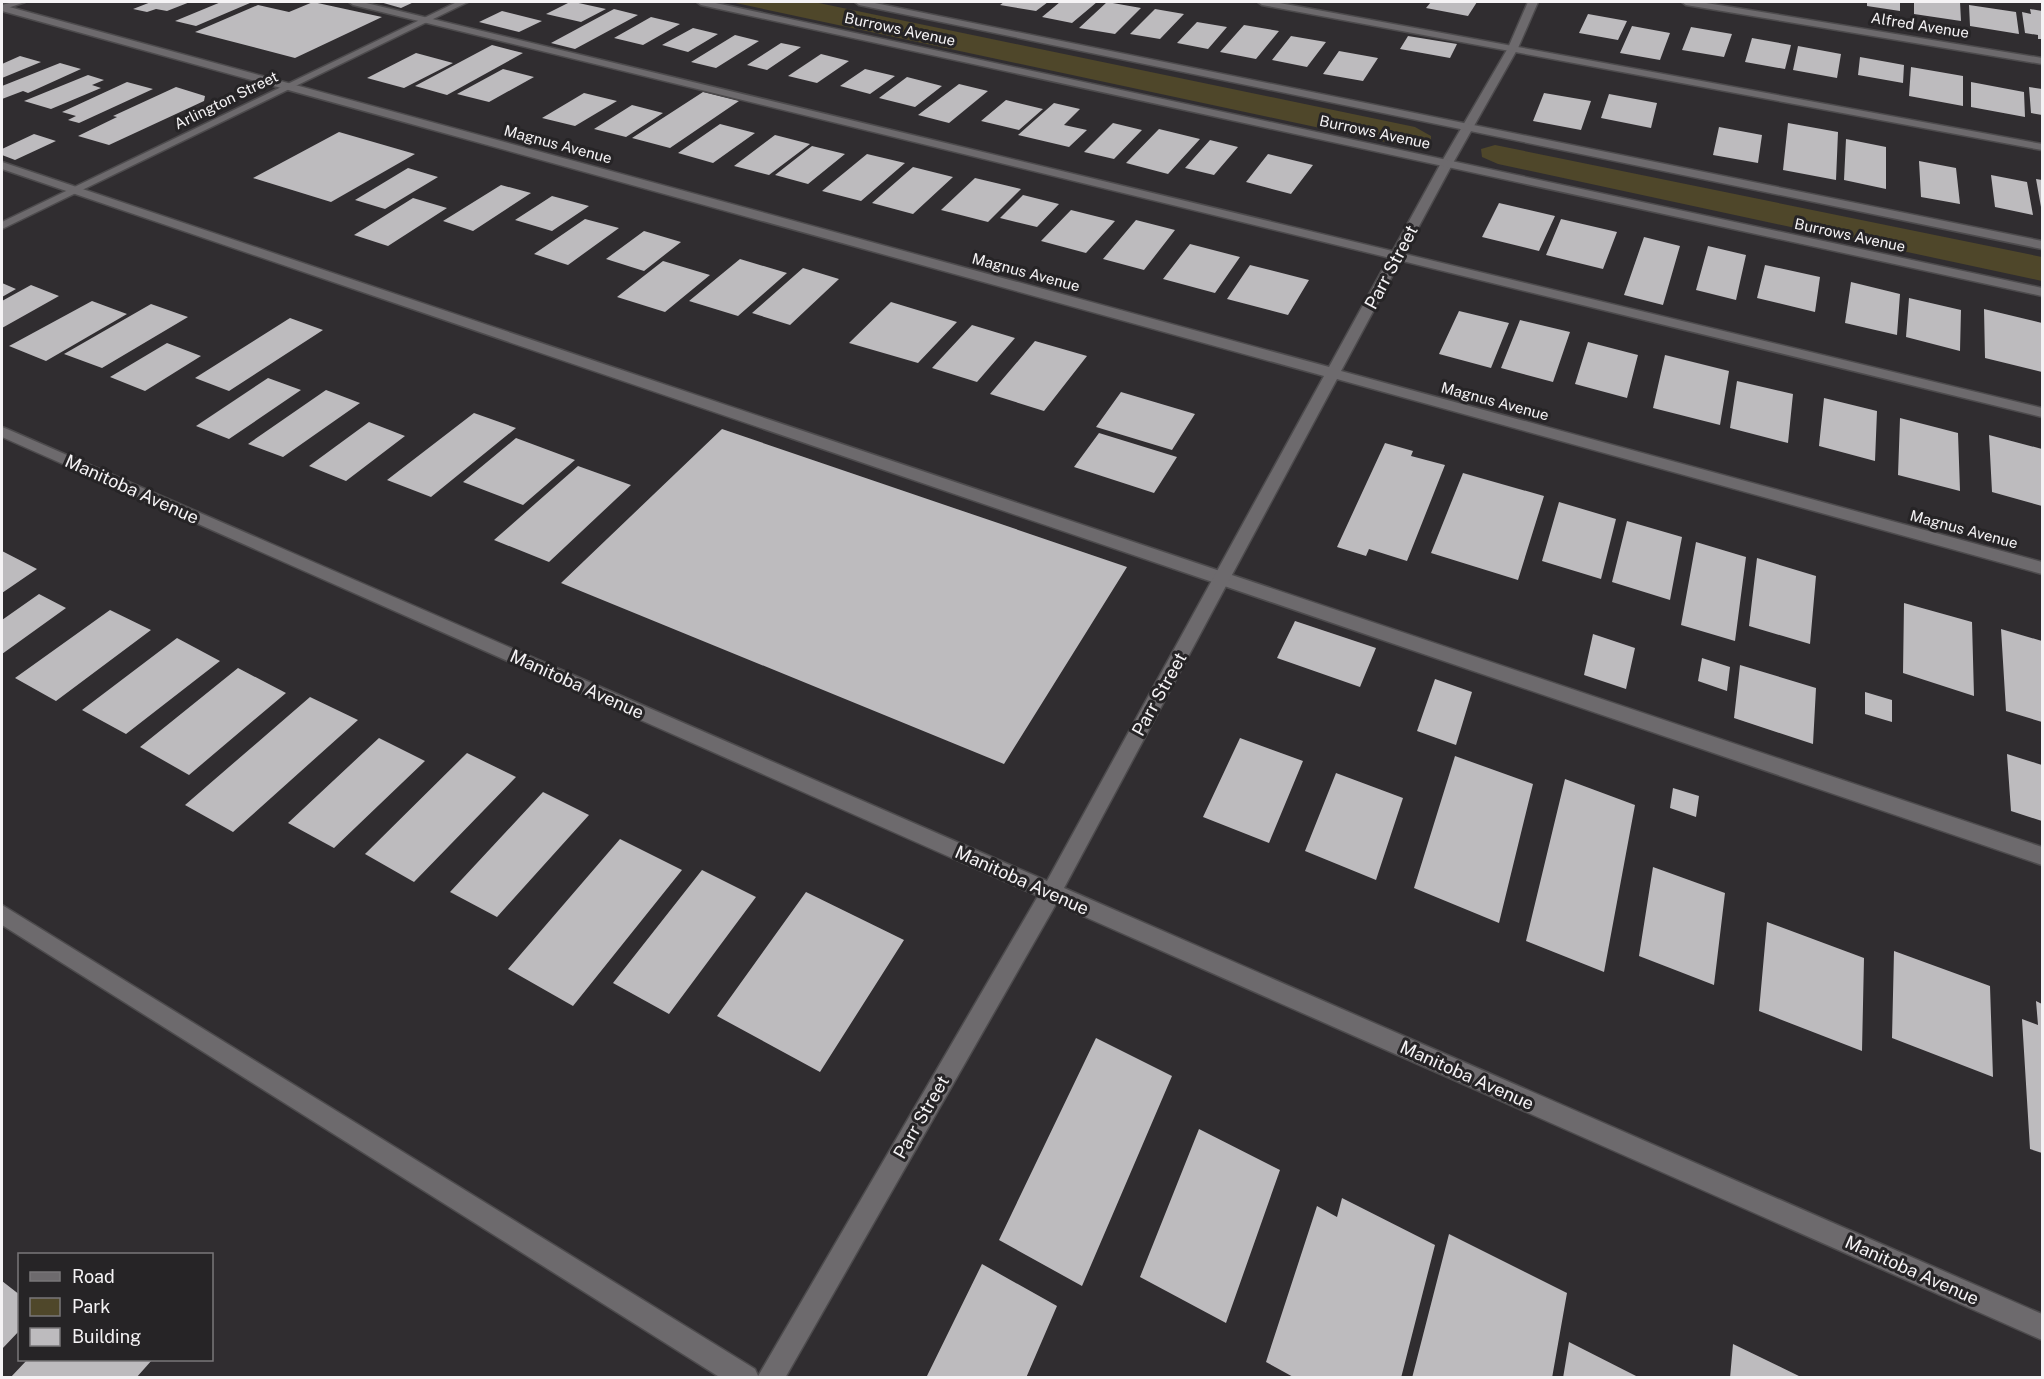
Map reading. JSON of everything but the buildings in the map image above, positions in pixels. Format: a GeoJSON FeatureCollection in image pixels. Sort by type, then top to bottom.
{"type":"FeatureCollection","features":[{"type":"Feature","properties":{"kind":"street"},"geometry":{"type":"LineString","coordinates":[[2,8],[20,2]]}},
{"type":"Feature","properties":{"kind":"street"},"geometry":{"type":"LineString","coordinates":[[352,2],[2043,413]]}},
{"type":"Feature","properties":{"kind":"street","name":"Arlington Street"},"geometry":{"type":"LineString","coordinates":[[2,226],[463,2]]}},
{"type":"Feature","properties":{"kind":"street","name":"Burrows Avenue"},"geometry":{"type":"LineString","coordinates":[[701,2],[2043,292]]}},
{"type":"Feature","properties":{"kind":"street","name":"Burrows Avenue"},"geometry":{"type":"LineString","coordinates":[[859,2],[2043,245]]}},
{"type":"Feature","properties":{"kind":"street"},"geometry":{"type":"LineString","coordinates":[[1263,2],[2043,147]]}},
{"type":"Feature","properties":{"kind":"street","name":"Parr Street"},"geometry":{"type":"LineString","coordinates":[[770,1377],[1051,893],[1447,163],[1513,48],[1533,2]]}},
{"type":"Feature","properties":{"kind":"street","name":"Alfred Avenue"},"geometry":{"type":"LineString","coordinates":[[1686,2],[2043,61]]}},
{"type":"Feature","properties":{"kind":"street","name":"Magnus Avenue"},"geometry":{"type":"LineString","coordinates":[[2,8],[2043,568]]}},
{"type":"Feature","properties":{"kind":"street"},"geometry":{"type":"LineString","coordinates":[[2,165],[1221,580],[2043,856]]}},
{"type":"Feature","properties":{"kind":"street","name":"Manitoba Avenue"},"geometry":{"type":"LineString","coordinates":[[2,432],[2043,1328]]}},
{"type":"Feature","properties":{"kind":"street"},"geometry":{"type":"LineString","coordinates":[[2,915],[746,1377]]}},
{"type":"Feature","properties":{"kind":"green space"},"geometry":{"type":"Polygon","coordinates":[[[731,2],[814,2],[1415,127],[1431,136],[1431,141],[1416,147],[1404,146],[731,2]]]}},
{"type":"Feature","properties":{"kind":"green space"},"geometry":{"type":"Polygon","coordinates":[[[1495,145],[2042,257],[2042,281],[1498,164],[1482,157],[1481,149],[1495,145]]]}}]}
